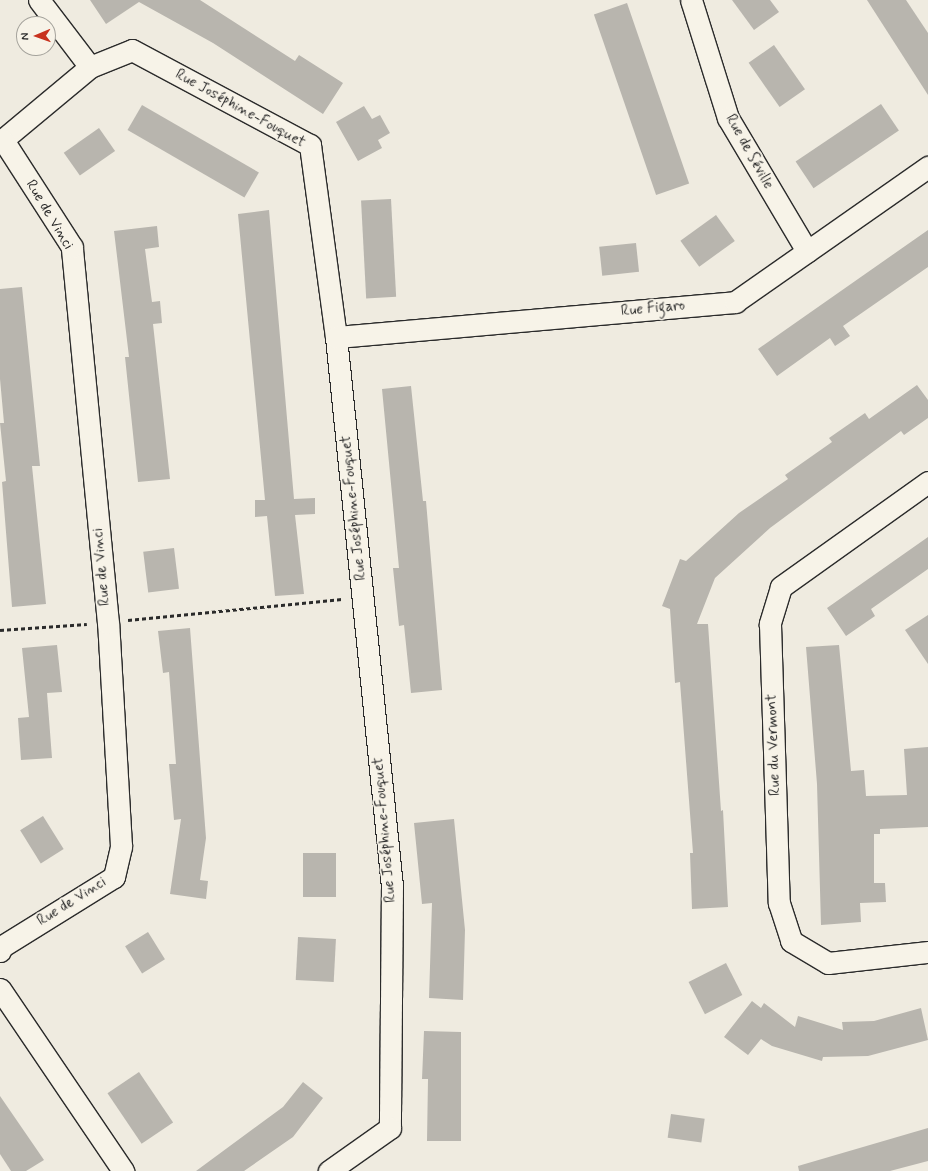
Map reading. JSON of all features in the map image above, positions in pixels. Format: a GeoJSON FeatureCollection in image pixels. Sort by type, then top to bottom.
{"type":"FeatureCollection","features":[{"type":"Feature","properties":{"kind":"street"},"geometry":{"type":"LineString","coordinates":[[2,141],[90,67],[39,0]]}},
{"type":"Feature","properties":{"kind":"street","name":"Rue de Séville"},"geometry":{"type":"LineString","coordinates":[[691,0],[728,118],[807,251]]}},
{"type":"Feature","properties":{"kind":"street","name":"Rue Joséphine-Fouquet"},"geometry":{"type":"LineString","coordinates":[[90,67],[132,50],[310,145],[336,337],[392,886],[390,1128],[329,1171]]}},
{"type":"Feature","properties":{"kind":"street","name":"Rue de Vinci"},"geometry":{"type":"LineString","coordinates":[[0,951],[1,947],[114,877],[121,846],[108,622],[72,247],[2,141]]}},
{"type":"Feature","properties":{"kind":"street","name":"Rue Figaro"},"geometry":{"type":"LineString","coordinates":[[336,337],[735,302],[928,167]]}},
{"type":"Feature","properties":{"kind":"street","name":"Rue du Vermont"},"geometry":{"type":"LineString","coordinates":[[928,482],[781,587],[770,624],[779,902],[791,941],[828,963],[928,952]]}},
{"type":"Feature","properties":{"kind":"street"},"geometry":{"type":"LineString","coordinates":[[0,989],[123,1171]]}},
{"type":"Feature","properties":{"kind":"path"},"geometry":{"type":"LineString","coordinates":[[0,630],[108,622],[363,597]]}},
{"type":"Feature","properties":{"kind":"building"},"geometry":{"type":"Polygon","coordinates":[[[90,0],[200,0],[295,61],[299,55],[343,83],[323,114],[213,43],[139,2],[106,24],[90,0]]]}},
{"type":"Feature","properties":{"kind":"building"},"geometry":{"type":"Polygon","coordinates":[[[732,0],[770,0],[779,12],[754,30],[732,0]]]}},
{"type":"Feature","properties":{"kind":"building"},"geometry":{"type":"Polygon","coordinates":[[[867,0],[906,0],[928,33],[928,95],[867,0]]]}},
{"type":"Feature","properties":{"kind":"building"},"geometry":{"type":"Polygon","coordinates":[[[627,3],[689,184],[656,195],[594,14],[627,3]]]}},
{"type":"Feature","properties":{"kind":"building"},"geometry":{"type":"Polygon","coordinates":[[[774,45],[805,89],[780,107],[749,63],[774,45]]]}},
{"type":"Feature","properties":{"kind":"building"},"geometry":{"type":"Polygon","coordinates":[[[881,104],[899,131],[814,188],[796,162],[881,104]]]}},
{"type":"Feature","properties":{"kind":"building"},"geometry":{"type":"Polygon","coordinates":[[[142,105],[259,172],[244,198],[128,130],[142,105]]]}},
{"type":"Feature","properties":{"kind":"building"},"geometry":{"type":"Polygon","coordinates":[[[364,106],[372,119],[380,115],[390,133],[378,140],[382,148],[358,161],[336,122],[364,106]]]}},
{"type":"Feature","properties":{"kind":"building"},"geometry":{"type":"Polygon","coordinates":[[[99,128],[115,151],[80,176],[64,153],[99,128]]]}},
{"type":"Feature","properties":{"kind":"building"},"geometry":{"type":"Polygon","coordinates":[[[391,199],[396,297],[366,298],[361,201],[391,199]]]}},
{"type":"Feature","properties":{"kind":"building"},"geometry":{"type":"Polygon","coordinates":[[[269,210],[294,499],[315,498],[315,514],[295,515],[304,594],[275,596],[267,516],[255,517],[255,500],[265,500],[238,214],[269,210]]]}},
{"type":"Feature","properties":{"kind":"building"},"geometry":{"type":"Polygon","coordinates":[[[716,215],[735,241],[699,267],[680,241],[716,215]]]}},
{"type":"Feature","properties":{"kind":"building"},"geometry":{"type":"Polygon","coordinates":[[[157,226],[159,247],[145,249],[152,302],[160,301],[162,323],[153,324],[170,479],[138,482],[125,357],[129,357],[114,231],[157,226]]]}},
{"type":"Feature","properties":{"kind":"building"},"geometry":{"type":"Polygon","coordinates":[[[928,230],[928,267],[843,326],[850,336],[835,346],[830,338],[777,376],[758,349],[928,230]]]}},
{"type":"Feature","properties":{"kind":"building"},"geometry":{"type":"Polygon","coordinates":[[[636,243],[639,272],[602,276],[599,247],[636,243]]]}},
{"type":"Feature","properties":{"kind":"building"},"geometry":{"type":"Polygon","coordinates":[[[22,287],[40,466],[32,466],[46,604],[12,607],[2,482],[6,481],[0,423],[4,423],[0,379],[0,289],[22,287]]]}},
{"type":"Feature","properties":{"kind":"building"},"geometry":{"type":"Polygon","coordinates":[[[917,385],[928,400],[928,418],[904,435],[901,431],[770,528],[715,578],[697,624],[708,624],[721,811],[723,810],[728,907],[692,909],[690,853],[693,853],[680,682],[675,683],[670,609],[662,606],[680,559],[686,561],[739,513],[788,479],[785,475],[832,442],[829,438],[865,413],[869,419],[917,385]]]}},
{"type":"Feature","properties":{"kind":"building"},"geometry":{"type":"Polygon","coordinates":[[[411,386],[423,501],[426,501],[442,690],[411,693],[404,625],[399,626],[393,568],[399,568],[382,389],[411,386]]]}},
{"type":"Feature","properties":{"kind":"building"},"geometry":{"type":"Polygon","coordinates":[[[928,537],[928,569],[871,609],[875,616],[846,636],[827,608],[928,537]]]}},
{"type":"Feature","properties":{"kind":"building"},"geometry":{"type":"Polygon","coordinates":[[[174,548],[179,589],[148,592],[143,552],[174,548]]]}},
{"type":"Feature","properties":{"kind":"building"},"geometry":{"type":"Polygon","coordinates":[[[928,615],[928,664],[905,630],[928,615]]]}},
{"type":"Feature","properties":{"kind":"building"},"geometry":{"type":"Polygon","coordinates":[[[190,628],[206,838],[200,880],[208,881],[206,899],[170,894],[181,819],[174,820],[169,764],[176,764],[169,672],[163,673],[158,631],[190,628]]]}},
{"type":"Feature","properties":{"kind":"building"},"geometry":{"type":"Polygon","coordinates":[[[57,645],[62,692],[47,693],[52,758],[21,760],[18,718],[29,717],[22,648],[57,645]]]}},
{"type":"Feature","properties":{"kind":"building"},"geometry":{"type":"Polygon","coordinates":[[[839,645],[851,771],[864,770],[866,796],[907,795],[904,749],[928,747],[928,827],[880,829],[880,834],[874,834],[874,883],[885,883],[886,902],[860,903],[861,922],[821,925],[817,784],[806,647],[839,645]]]}},
{"type":"Feature","properties":{"kind":"building"},"geometry":{"type":"Polygon","coordinates":[[[43,816],[64,849],[41,863],[20,830],[43,816]]]}},
{"type":"Feature","properties":{"kind":"building"},"geometry":{"type":"Polygon","coordinates":[[[454,819],[465,930],[463,1000],[429,998],[432,903],[422,904],[414,823],[454,819]]]}},
{"type":"Feature","properties":{"kind":"building"},"geometry":{"type":"Polygon","coordinates":[[[303,853],[336,853],[336,897],[303,897],[303,853]]]}},
{"type":"Feature","properties":{"kind":"building"},"geometry":{"type":"Polygon","coordinates":[[[148,932],[165,959],[142,973],[125,946],[148,932]]]}},
{"type":"Feature","properties":{"kind":"building"},"geometry":{"type":"Polygon","coordinates":[[[298,937],[336,939],[334,982],[296,980],[298,937]]]}},
{"type":"Feature","properties":{"kind":"building"},"geometry":{"type":"Polygon","coordinates":[[[726,963],[742,995],[705,1014],[689,982],[726,963]]]}},
{"type":"Feature","properties":{"kind":"building"},"geometry":{"type":"Polygon","coordinates":[[[752,1001],[761,1008],[764,1003],[795,1027],[798,1016],[843,1030],[842,1022],[874,1021],[921,1008],[928,1040],[868,1056],[823,1057],[822,1061],[772,1046],[761,1039],[748,1055],[724,1037],[752,1001]]]}},
{"type":"Feature","properties":{"kind":"building"},"geometry":{"type":"Polygon","coordinates":[[[424,1031],[461,1032],[461,1141],[427,1141],[428,1079],[422,1079],[424,1031]]]}},
{"type":"Feature","properties":{"kind":"building"},"geometry":{"type":"Polygon","coordinates":[[[139,1072],[173,1123],[142,1144],[107,1093],[139,1072]]]}},
{"type":"Feature","properties":{"kind":"building"},"geometry":{"type":"Polygon","coordinates":[[[303,1082],[323,1098],[293,1137],[244,1171],[196,1171],[283,1107],[303,1082]]]}},
{"type":"Feature","properties":{"kind":"building"},"geometry":{"type":"Polygon","coordinates":[[[0,1096],[44,1160],[26,1171],[11,1171],[0,1154],[0,1096]]]}},
{"type":"Feature","properties":{"kind":"building"},"geometry":{"type":"Polygon","coordinates":[[[671,1114],[705,1119],[701,1142],[668,1138],[671,1114]]]}},
{"type":"Feature","properties":{"kind":"building"},"geometry":{"type":"Polygon","coordinates":[[[928,1128],[928,1161],[890,1171],[799,1171],[798,1166],[928,1128]]]}}]}
